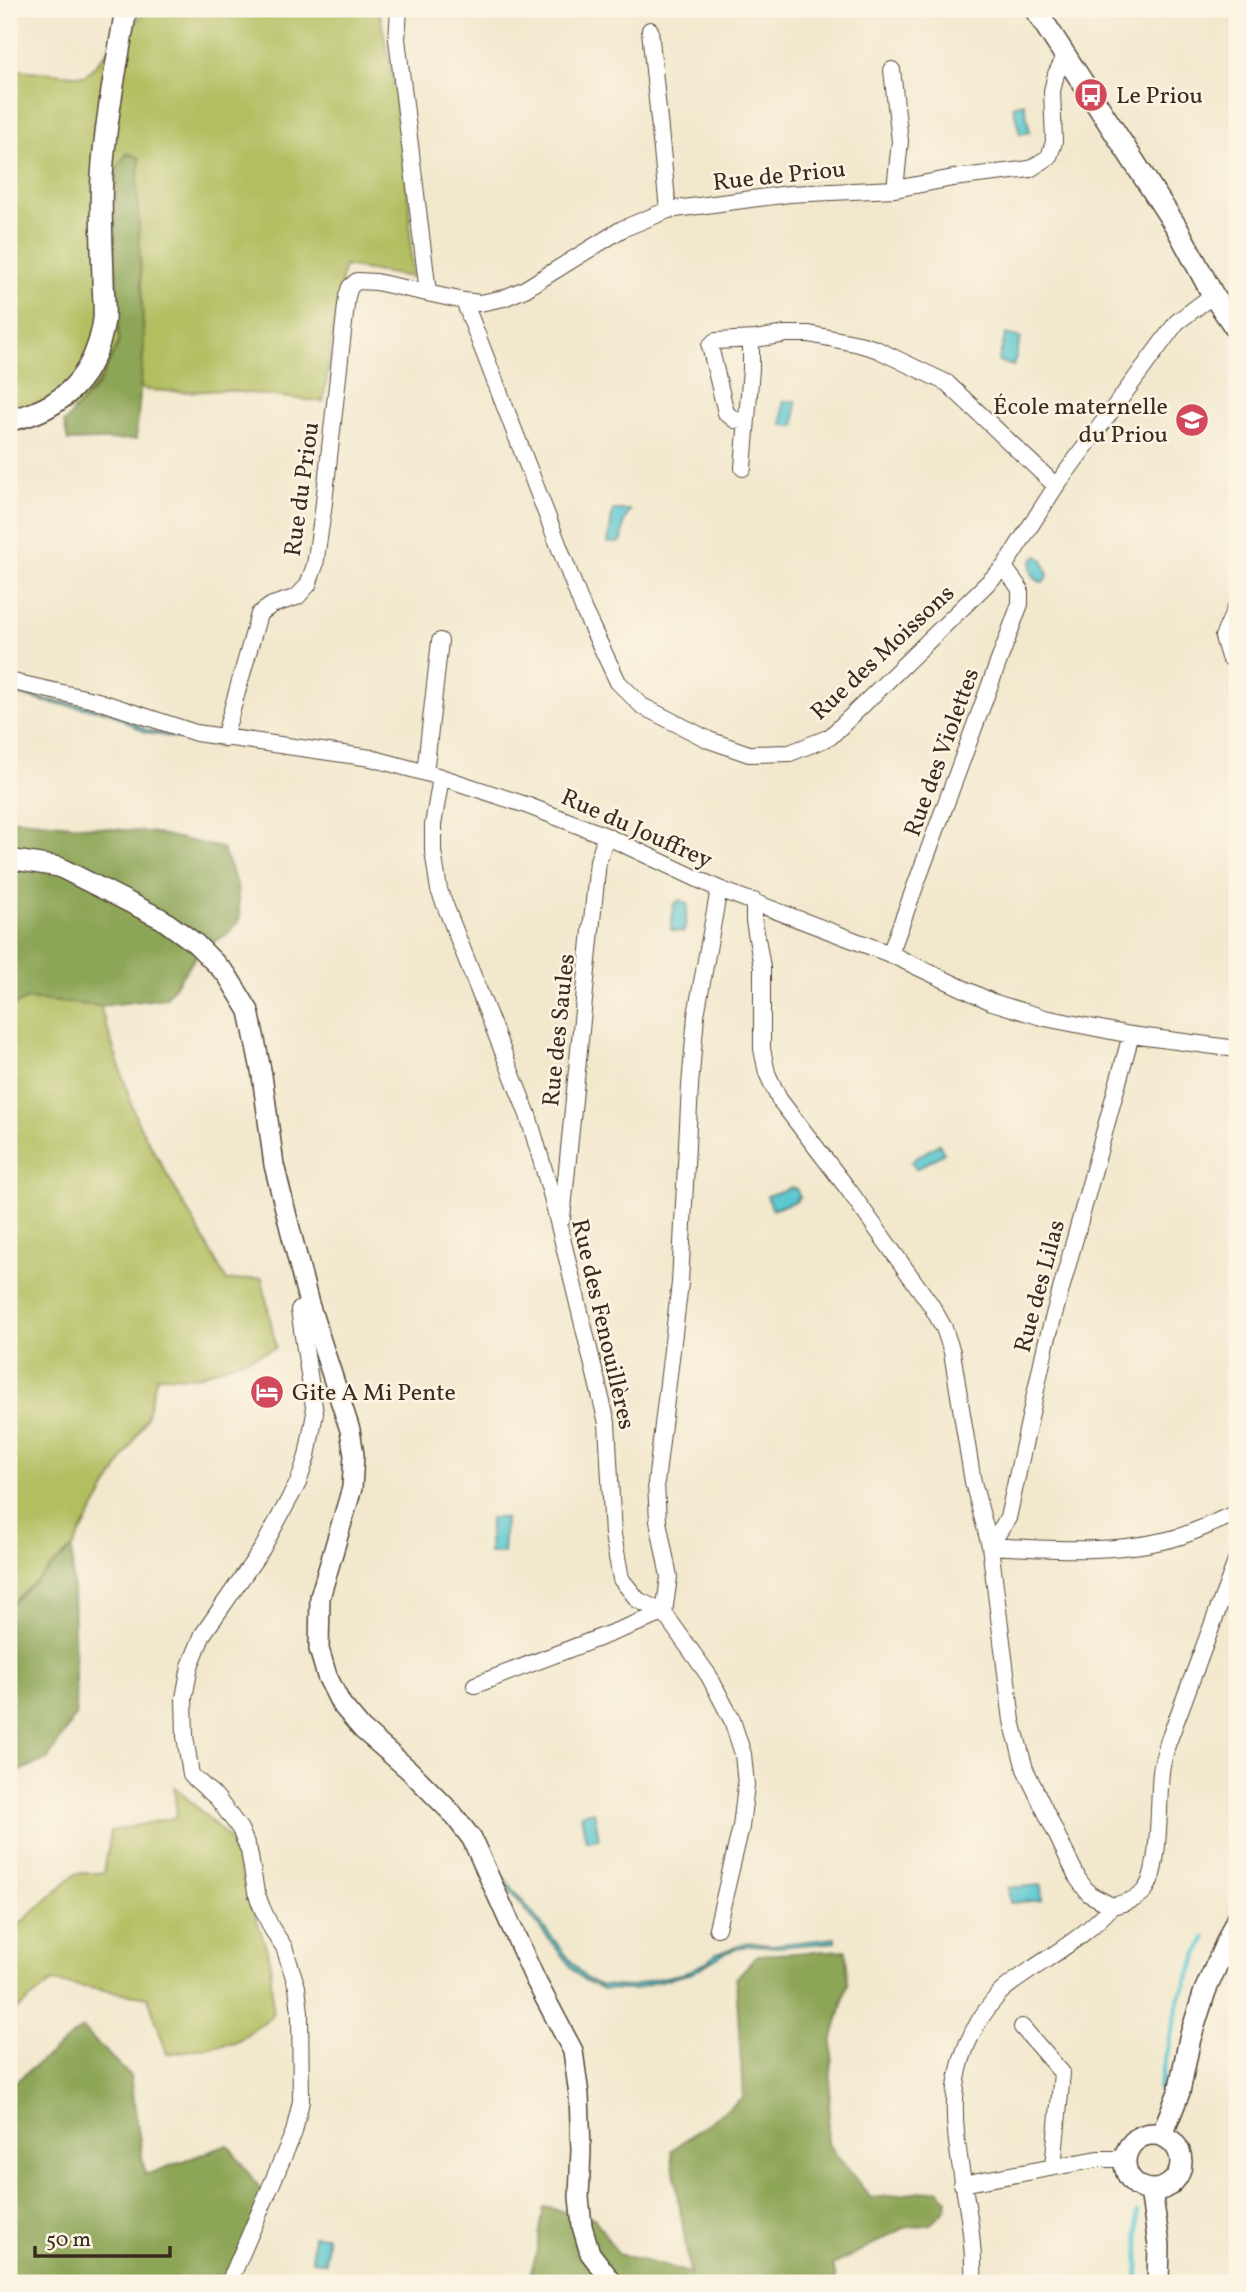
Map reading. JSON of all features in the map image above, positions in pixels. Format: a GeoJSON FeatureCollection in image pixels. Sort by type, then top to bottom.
{"type":"FeatureCollection","features":[{"type":"Feature","properties":{"kind":"main road"},"geometry":{"type":"LineString","coordinates":[[9,420],[28,416],[64,398],[79,382],[100,342],[104,317],[100,210],[103,166],[126,9]]}},
{"type":"Feature","properties":{"kind":"main road"},"geometry":{"type":"LineString","coordinates":[[1038,9],[1126,152],[1177,228],[1213,295],[1237,330]]}},
{"type":"Feature","properties":{"kind":"main road"},"geometry":{"type":"LineString","coordinates":[[1162,2135],[1178,2092],[1190,2038],[1205,1991],[1237,1919]]}},
{"type":"Feature","properties":{"kind":"main road"},"geometry":{"type":"LineString","coordinates":[[1162,2135],[1172,2142],[1180,2154],[1178,2174],[1170,2184],[1161,2189],[1151,2190],[1138,2186],[1126,2172],[1125,2159],[1129,2148],[1140,2137],[1162,2135]]}},
{"type":"Feature","properties":{"kind":"main road"},"geometry":{"type":"LineString","coordinates":[[1151,2190],[1158,2245],[1158,2283]]}},
{"type":"Feature","properties":{"kind":"street"},"geometry":{"type":"LineString","coordinates":[[399,9],[397,39],[428,292],[464,301]]}},
{"type":"Feature","properties":{"kind":"street"},"geometry":{"type":"LineString","coordinates":[[650,30],[668,210]]}},
{"type":"Feature","properties":{"kind":"street","name":"Rue de Priou"},"geometry":{"type":"LineString","coordinates":[[464,301],[480,303],[504,298],[525,289],[622,229],[668,210],[789,194],[895,189],[953,178],[1030,169],[1049,157],[1054,142],[1052,92],[1056,74],[1066,55]]}},
{"type":"Feature","properties":{"kind":"street"},"geometry":{"type":"LineString","coordinates":[[892,70],[900,141],[895,189]]}},
{"type":"Feature","properties":{"kind":"street","name":"Rue du Priou"},"geometry":{"type":"LineString","coordinates":[[224,738],[260,614],[271,605],[297,597],[308,585],[315,565],[346,296],[350,287],[358,281],[367,281],[428,292]]}},
{"type":"Feature","properties":{"kind":"street","name":"Rue des Moissons"},"geometry":{"type":"LineString","coordinates":[[464,301],[584,611],[618,682],[642,706],[709,740],[749,754],[790,753],[830,737],[1004,567],[1056,486],[1177,321],[1213,295]]}},
{"type":"Feature","properties":{"kind":"street"},"geometry":{"type":"LineString","coordinates":[[746,422],[735,420],[726,413],[710,346],[715,341],[809,334],[859,344],[876,349],[947,383],[1056,486]]}},
{"type":"Feature","properties":{"kind":"street"},"geometry":{"type":"LineString","coordinates":[[743,468],[751,345],[755,339]]}},
{"type":"Feature","properties":{"kind":"street","name":"Rue des Violettes"},"geometry":{"type":"LineString","coordinates":[[890,954],[1020,604],[1020,589],[1004,567]]}},
{"type":"Feature","properties":{"kind":"street"},"geometry":{"type":"LineString","coordinates":[[1229,657],[1223,637],[1237,605]]}},
{"type":"Feature","properties":{"kind":"street","name":"Rue des Fenouillères"},"geometry":{"type":"LineString","coordinates":[[440,642],[433,775],[433,851],[439,890],[528,1115],[561,1230],[607,1423],[613,1535],[621,1579],[638,1600],[664,1613],[668,1577],[658,1521],[656,1483],[680,1283],[696,1015],[719,889]]}},
{"type":"Feature","properties":{"kind":"street","name":"Rue du Jouffrey"},"geometry":{"type":"LineString","coordinates":[[9,681],[98,701],[196,733],[371,758],[433,775],[526,805],[606,836],[719,889],[890,954],[992,1002],[1045,1018],[1131,1035],[1237,1049]]}},
{"type":"Feature","properties":{"kind":"street","name":"Rue des Saules"},"geometry":{"type":"LineString","coordinates":[[561,1230],[598,861],[606,836]]}},
{"type":"Feature","properties":{"kind":"street"},"geometry":{"type":"LineString","coordinates":[[9,859],[59,867],[162,919],[195,943],[227,975],[249,1011],[262,1076],[274,1165],[309,1304],[350,1430],[355,1455],[352,1488],[320,1597],[319,1648],[327,1676],[341,1704],[362,1729],[452,1813],[472,1839],[535,1979],[573,2051],[579,2095],[579,2197],[582,2226],[590,2253],[612,2283]]}},
{"type":"Feature","properties":{"kind":"street"},"geometry":{"type":"LineString","coordinates":[[754,901],[754,921],[762,967],[762,1049],[767,1073],[779,1099],[848,1189],[931,1305],[944,1328],[952,1352],[973,1482],[990,1546],[1012,1721],[1025,1769],[1078,1879],[1089,1894],[1112,1906]]}},
{"type":"Feature","properties":{"kind":"street","name":"Rue des Lilas"},"geometry":{"type":"LineString","coordinates":[[990,1546],[1008,1518],[1046,1344],[1131,1035]]}},
{"type":"Feature","properties":{"kind":"street"},"geometry":{"type":"LineString","coordinates":[[229,2283],[294,2132],[301,2101],[300,2012],[297,1987],[284,1947],[272,1929],[259,1900],[249,1851],[240,1829],[217,1798],[191,1775],[185,1736],[184,1698],[190,1666],[203,1634],[262,1549],[298,1483],[307,1456],[315,1412],[299,1310],[309,1304]]}},
{"type":"Feature","properties":{"kind":"street"},"geometry":{"type":"LineString","coordinates":[[990,1546],[1098,1550],[1133,1547],[1171,1539],[1237,1513]]}},
{"type":"Feature","properties":{"kind":"street"},"geometry":{"type":"LineString","coordinates":[[973,2283],[974,2258],[954,2130],[957,2074],[982,2017],[1000,1993],[1098,1922],[1112,1906],[1132,1901],[1145,1890],[1151,1879],[1161,1768],[1167,1745],[1237,1559]]}},
{"type":"Feature","properties":{"kind":"street"},"geometry":{"type":"LineString","coordinates":[[475,1685],[664,1613],[709,1676],[732,1720],[743,1754],[746,1785],[741,1827],[718,1928]]}},
{"type":"Feature","properties":{"kind":"street"},"geometry":{"type":"LineString","coordinates":[[1022,2027],[1062,2073],[1053,2167]]}},
{"type":"Feature","properties":{"kind":"street"},"geometry":{"type":"LineString","coordinates":[[962,2184],[1098,2159],[1125,2159]]}},
{"type":"Feature","properties":{"kind":"green space"},"geometry":{"type":"Polygon","coordinates":[[[379,10],[393,79],[409,203],[412,277],[344,266],[323,402],[224,390],[147,390],[104,375],[75,410],[9,407],[9,69],[85,76],[144,13],[379,10]]]}},
{"type":"Feature","properties":{"kind":"green space"},"geometry":{"type":"Polygon","coordinates":[[[127,153],[140,158],[137,186],[144,346],[136,439],[68,441],[64,423],[98,385],[119,342],[115,246],[117,168],[127,153]]]}},
{"type":"Feature","properties":{"kind":"green space"},"geometry":{"type":"Polygon","coordinates":[[[9,819],[155,833],[222,848],[237,885],[240,920],[228,934],[202,948],[166,998],[100,1006],[27,999],[9,1008],[9,819]]]}},
{"type":"Feature","properties":{"kind":"green space"},"geometry":{"type":"Polygon","coordinates":[[[27,999],[100,1006],[137,1121],[227,1281],[262,1278],[276,1348],[195,1377],[157,1376],[146,1419],[72,1548],[9,1606],[9,1008],[27,999]]]}},
{"type":"Feature","properties":{"kind":"green space"},"geometry":{"type":"Polygon","coordinates":[[[72,1548],[76,1715],[48,1759],[9,1775],[9,1606],[72,1548]]]}},
{"type":"Feature","properties":{"kind":"green space"},"geometry":{"type":"Polygon","coordinates":[[[174,1786],[229,1838],[270,1959],[273,2015],[236,2043],[167,2054],[148,1997],[52,1982],[9,2016],[9,1934],[76,1873],[104,1873],[111,1831],[177,1817],[174,1786]]]}},
{"type":"Feature","properties":{"kind":"green space"},"geometry":{"type":"Polygon","coordinates":[[[846,1950],[848,1983],[833,2038],[827,2143],[871,2198],[939,2190],[947,2200],[946,2208],[931,2224],[904,2228],[833,2265],[837,2283],[527,2283],[536,2255],[544,2207],[594,2218],[618,2254],[690,2273],[671,2151],[743,2097],[736,1978],[758,1955],[846,1950]]]}},
{"type":"Feature","properties":{"kind":"green space"},"geometry":{"type":"Polygon","coordinates":[[[82,2028],[130,2076],[145,2175],[228,2145],[264,2194],[231,2276],[120,2283],[9,2283],[9,2087],[82,2028]]]}},
{"type":"Feature","properties":{"kind":"water"},"geometry":{"type":"Polygon","coordinates":[[[1024,103],[1030,132],[1020,134],[1013,106],[1024,103]]]}},
{"type":"Feature","properties":{"kind":"water"},"geometry":{"type":"Polygon","coordinates":[[[1006,334],[1021,338],[1013,366],[998,361],[1006,334]]]}},
{"type":"Feature","properties":{"kind":"water"},"geometry":{"type":"Polygon","coordinates":[[[783,401],[796,401],[795,426],[782,425],[783,401]]]}},
{"type":"Feature","properties":{"kind":"water"},"geometry":{"type":"Polygon","coordinates":[[[613,510],[630,510],[624,522],[622,540],[608,543],[613,510]]]}},
{"type":"Feature","properties":{"kind":"water"},"geometry":{"type":"Polygon","coordinates":[[[1038,556],[1043,560],[1048,575],[1044,582],[1037,580],[1031,570],[1033,559],[1038,556]]]}},
{"type":"Feature","properties":{"kind":"water"},"geometry":{"type":"Polygon","coordinates":[[[9,691],[46,700],[90,706],[119,714],[147,730],[223,744],[222,747],[145,732],[109,712],[46,702],[9,691]]]}},
{"type":"Feature","properties":{"kind":"water"},"geometry":{"type":"Polygon","coordinates":[[[680,900],[688,905],[684,932],[671,930],[674,904],[680,900]]]}},
{"type":"Feature","properties":{"kind":"water"},"geometry":{"type":"Polygon","coordinates":[[[939,1144],[944,1153],[916,1169],[911,1161],[939,1144]]]}},
{"type":"Feature","properties":{"kind":"water"},"geometry":{"type":"Polygon","coordinates":[[[796,1188],[800,1197],[796,1198],[797,1201],[772,1209],[767,1196],[796,1188]]]}},
{"type":"Feature","properties":{"kind":"water"},"geometry":{"type":"Polygon","coordinates":[[[490,1518],[505,1518],[503,1553],[489,1553],[490,1518]]]}},
{"type":"Feature","properties":{"kind":"water"},"geometry":{"type":"Polygon","coordinates":[[[594,1811],[599,1839],[586,1841],[581,1814],[594,1811]]]}},
{"type":"Feature","properties":{"kind":"water"},"geometry":{"type":"Polygon","coordinates":[[[494,1866],[579,1971],[599,1985],[630,1987],[685,1973],[707,1962],[716,1954],[749,1942],[770,1945],[835,1938],[835,1942],[777,1947],[749,1945],[727,1952],[692,1973],[633,1990],[603,1989],[585,1981],[576,1973],[493,1869],[494,1866]]]}},
{"type":"Feature","properties":{"kind":"water"},"geometry":{"type":"Polygon","coordinates":[[[1041,1885],[1042,1900],[1010,1903],[1008,1888],[1041,1885]]]}},
{"type":"Feature","properties":{"kind":"water"},"geometry":{"type":"Polygon","coordinates":[[[313,2236],[327,2236],[326,2262],[312,2261],[313,2236]]]}},
{"type":"Feature","properties":{"kind":"waterway"},"geometry":{"type":"LineString","coordinates":[[1159,2088],[1179,1999],[1205,1938]]}},
{"type":"Feature","properties":{"kind":"waterway"},"geometry":{"type":"LineString","coordinates":[[1137,2212],[1137,2283]]}},
{"type":"Feature","properties":{"kind":"place","name":"Le Priou"},"geometry":{"type":"Point","coordinates":[1091,95]}},
{"type":"Feature","properties":{"kind":"place","name":"École maternelle du Priou"},"geometry":{"type":"Point","coordinates":[1192,420]}},
{"type":"Feature","properties":{"kind":"place","name":"Gite A Mi Pente"},"geometry":{"type":"Point","coordinates":[267,1392]}}]}
